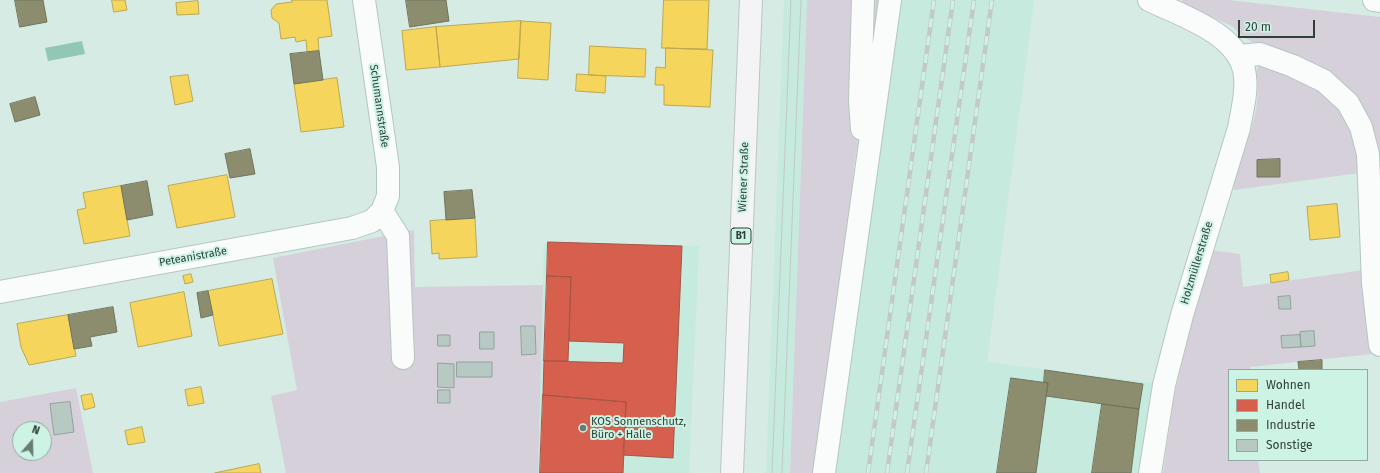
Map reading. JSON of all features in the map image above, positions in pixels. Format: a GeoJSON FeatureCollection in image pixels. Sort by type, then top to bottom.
{"type":"FeatureCollection","features":[{"type":"Feature","properties":{"kind":"main road","name":"Wiener Straße"},"geometry":{"type":"LineString","coordinates":[[732,473],[751,0]]}},
{"type":"Feature","properties":{"kind":"street","name":"Schumannstraße"},"geometry":{"type":"LineString","coordinates":[[364,0],[388,167],[388,196],[382,211]]}},
{"type":"Feature","properties":{"kind":"street"},"geometry":{"type":"LineString","coordinates":[[863,0],[860,101],[865,166]]}},
{"type":"Feature","properties":{"kind":"street"},"geometry":{"type":"LineString","coordinates":[[824,473],[865,166],[890,0]]}},
{"type":"Feature","properties":{"kind":"street","name":"Holzmüllerstraße"},"geometry":{"type":"LineString","coordinates":[[1149,0],[1224,38],[1239,56],[1245,76],[1243,106],[1238,128],[1182,315],[1164,385],[1150,473]]}},
{"type":"Feature","properties":{"kind":"street"},"geometry":{"type":"LineString","coordinates":[[1374,0],[1380,1]]}},
{"type":"Feature","properties":{"kind":"street"},"geometry":{"type":"LineString","coordinates":[[1239,56],[1260,54],[1293,66],[1324,81],[1348,103],[1361,127],[1368,154],[1373,283],[1380,345]]}},
{"type":"Feature","properties":{"kind":"street","name":"Peteanistraße"},"geometry":{"type":"LineString","coordinates":[[0,292],[352,228],[372,220],[382,211]]}},
{"type":"Feature","properties":{"kind":"street"},"geometry":{"type":"LineString","coordinates":[[382,211],[398,236],[403,358]]}},
{"type":"Feature","properties":{"kind":"shaded area"},"geometry":{"type":"Polygon","coordinates":[[[784,0],[807,0],[790,473],[766,473],[784,0]]]}},
{"type":"Feature","properties":{"kind":"shaded area"},"geometry":{"type":"Polygon","coordinates":[[[807,0],[883,0],[854,165],[841,303],[817,473],[790,473],[807,0]]]}},
{"type":"Feature","properties":{"kind":"shaded area"},"geometry":{"type":"Polygon","coordinates":[[[883,0],[1034,0],[987,362],[1153,383],[1140,473],[817,473],[841,303],[854,165],[883,0]]]}},
{"type":"Feature","properties":{"kind":"shaded area"},"geometry":{"type":"Polygon","coordinates":[[[1182,0],[1228,0],[1380,17],[1380,173],[1376,149],[1365,112],[1241,35],[1232,26],[1183,4],[1182,0]]]}},
{"type":"Feature","properties":{"kind":"shaded area"},"geometry":{"type":"Polygon","coordinates":[[[82,41],[85,54],[48,61],[45,48],[82,41]]]}},
{"type":"Feature","properties":{"kind":"shaded area"},"geometry":{"type":"Polygon","coordinates":[[[1270,63],[1330,94],[1357,137],[1359,173],[1234,190],[1238,164],[1255,116],[1258,96],[1256,71],[1260,64],[1270,63]]]}},
{"type":"Feature","properties":{"kind":"shaded area"},"geometry":{"type":"Polygon","coordinates":[[[414,230],[415,287],[543,285],[538,473],[286,473],[271,396],[297,390],[273,258],[414,230]]]}},
{"type":"Feature","properties":{"kind":"shaded area"},"geometry":{"type":"Polygon","coordinates":[[[544,243],[699,246],[689,473],[538,473],[544,243]]]}},
{"type":"Feature","properties":{"kind":"shaded area"},"geometry":{"type":"Polygon","coordinates":[[[1209,250],[1240,254],[1243,287],[1364,270],[1372,354],[1250,367],[1250,369],[1228,369],[1228,461],[1258,461],[1260,473],[1163,473],[1174,396],[1209,250]]]}},
{"type":"Feature","properties":{"kind":"shaded area"},"geometry":{"type":"Polygon","coordinates":[[[76,388],[93,473],[0,473],[0,402],[76,388]]]}},
{"type":"Feature","properties":{"kind":"building: Wohnen"},"geometry":{"type":"Polygon","coordinates":[[[112,0],[125,0],[127,10],[114,12],[112,0]]]}},
{"type":"Feature","properties":{"kind":"building: Wohnen"},"geometry":{"type":"Polygon","coordinates":[[[292,0],[327,0],[332,36],[318,38],[319,51],[307,52],[306,40],[296,42],[295,37],[281,39],[279,23],[272,18],[271,10],[276,4],[292,2],[292,0]]]}},
{"type":"Feature","properties":{"kind":"building: Wohnen"},"geometry":{"type":"Polygon","coordinates":[[[664,0],[709,0],[707,49],[662,48],[664,0]]]}},
{"type":"Feature","properties":{"kind":"building: Wohnen"},"geometry":{"type":"Polygon","coordinates":[[[198,1],[199,14],[177,15],[176,3],[198,1]]]}},
{"type":"Feature","properties":{"kind":"building: Wohnen"},"geometry":{"type":"Polygon","coordinates":[[[521,21],[551,23],[548,80],[518,78],[521,21]]]}},
{"type":"Feature","properties":{"kind":"building: Wohnen"},"geometry":{"type":"Polygon","coordinates":[[[521,21],[519,59],[440,67],[436,27],[521,21]]]}},
{"type":"Feature","properties":{"kind":"building: Wohnen"},"geometry":{"type":"Polygon","coordinates":[[[436,27],[440,67],[406,70],[402,31],[436,27]]]}},
{"type":"Feature","properties":{"kind":"building: Wohnen"},"geometry":{"type":"Polygon","coordinates":[[[590,46],[646,49],[645,77],[589,75],[590,46]]]}},
{"type":"Feature","properties":{"kind":"building: Wohnen"},"geometry":{"type":"Polygon","coordinates":[[[666,48],[713,50],[710,107],[664,105],[664,85],[655,85],[656,67],[665,68],[666,48]]]}},
{"type":"Feature","properties":{"kind":"building: Wohnen"},"geometry":{"type":"Polygon","coordinates":[[[577,74],[606,76],[605,93],[576,91],[577,74]]]}},
{"type":"Feature","properties":{"kind":"building: Wohnen"},"geometry":{"type":"Polygon","coordinates":[[[188,75],[193,101],[175,105],[170,77],[188,75]]]}},
{"type":"Feature","properties":{"kind":"building: Wohnen"},"geometry":{"type":"Polygon","coordinates":[[[337,78],[344,127],[301,132],[294,84],[337,78]]]}},
{"type":"Feature","properties":{"kind":"building: Wohnen"},"geometry":{"type":"Polygon","coordinates":[[[227,175],[235,217],[177,228],[168,186],[227,175]]]}},
{"type":"Feature","properties":{"kind":"building: Wohnen"},"geometry":{"type":"Polygon","coordinates":[[[121,186],[130,236],[84,244],[77,210],[86,208],[83,193],[121,186]]]}},
{"type":"Feature","properties":{"kind":"building: Wohnen"},"geometry":{"type":"Polygon","coordinates":[[[1337,204],[1340,237],[1310,240],[1307,207],[1337,204]]]}},
{"type":"Feature","properties":{"kind":"building: Wohnen"},"geometry":{"type":"Polygon","coordinates":[[[475,218],[477,257],[439,259],[439,253],[432,254],[430,221],[475,218]]]}},
{"type":"Feature","properties":{"kind":"building: Wohnen"},"geometry":{"type":"Polygon","coordinates":[[[1288,272],[1289,280],[1271,283],[1270,275],[1288,272]]]}},
{"type":"Feature","properties":{"kind":"building: Wohnen"},"geometry":{"type":"Polygon","coordinates":[[[191,274],[193,282],[185,284],[183,276],[191,274]]]}},
{"type":"Feature","properties":{"kind":"building: Wohnen"},"geometry":{"type":"Polygon","coordinates":[[[272,279],[283,334],[219,346],[208,291],[272,279]]]}},
{"type":"Feature","properties":{"kind":"building: Wohnen"},"geometry":{"type":"Polygon","coordinates":[[[184,292],[192,336],[138,347],[130,303],[184,292]]]}},
{"type":"Feature","properties":{"kind":"building: Wohnen"},"geometry":{"type":"Polygon","coordinates":[[[68,315],[76,356],[29,365],[21,347],[17,324],[68,315]]]}},
{"type":"Feature","properties":{"kind":"building: Wohnen"},"geometry":{"type":"Polygon","coordinates":[[[201,387],[204,403],[188,406],[185,390],[201,387]]]}},
{"type":"Feature","properties":{"kind":"building: Wohnen"},"geometry":{"type":"Polygon","coordinates":[[[92,394],[95,407],[84,410],[81,396],[92,394]]]}},
{"type":"Feature","properties":{"kind":"building: Wohnen"},"geometry":{"type":"Polygon","coordinates":[[[142,427],[145,442],[128,445],[125,431],[142,427]]]}},
{"type":"Feature","properties":{"kind":"building: Wohnen"},"geometry":{"type":"Polygon","coordinates":[[[259,464],[261,473],[215,473],[259,464]]]}},
{"type":"Feature","properties":{"kind":"building: Handel"},"geometry":{"type":"Polygon","coordinates":[[[548,242],[682,246],[673,458],[623,455],[626,402],[543,395],[544,361],[623,363],[624,343],[569,341],[571,277],[547,276],[548,242]]]}},
{"type":"Feature","properties":{"kind":"building: Handel"},"geometry":{"type":"Polygon","coordinates":[[[547,276],[571,277],[568,361],[544,361],[547,276]]]}},
{"type":"Feature","properties":{"kind":"building: Handel","name":"KOS Sonnenschutz, Büro + Halle"},"geometry":{"type":"Polygon","coordinates":[[[543,395],[626,402],[623,473],[540,473],[543,395]]]}},
{"type":"Feature","properties":{"kind":"building: Industrie"},"geometry":{"type":"Polygon","coordinates":[[[15,0],[43,0],[47,22],[20,27],[15,0]]]}},
{"type":"Feature","properties":{"kind":"building: Industrie"},"geometry":{"type":"Polygon","coordinates":[[[406,0],[446,0],[449,21],[410,27],[406,0]]]}},
{"type":"Feature","properties":{"kind":"building: Industrie"},"geometry":{"type":"Polygon","coordinates":[[[319,51],[323,80],[294,84],[290,54],[319,51]]]}},
{"type":"Feature","properties":{"kind":"building: Industrie"},"geometry":{"type":"Polygon","coordinates":[[[35,97],[40,115],[15,122],[10,104],[35,97]]]}},
{"type":"Feature","properties":{"kind":"building: Industrie"},"geometry":{"type":"Polygon","coordinates":[[[250,149],[255,174],[230,178],[225,154],[250,149]]]}},
{"type":"Feature","properties":{"kind":"building: Industrie"},"geometry":{"type":"Polygon","coordinates":[[[1280,159],[1280,177],[1257,177],[1257,160],[1280,159]]]}},
{"type":"Feature","properties":{"kind":"building: Industrie"},"geometry":{"type":"Polygon","coordinates":[[[147,181],[153,215],[127,220],[121,186],[147,181]]]}},
{"type":"Feature","properties":{"kind":"building: Industrie"},"geometry":{"type":"Polygon","coordinates":[[[472,190],[475,218],[446,220],[444,192],[472,190]]]}},
{"type":"Feature","properties":{"kind":"building: Industrie"},"geometry":{"type":"Polygon","coordinates":[[[208,291],[213,315],[201,318],[197,293],[208,291]]]}},
{"type":"Feature","properties":{"kind":"building: Industrie"},"geometry":{"type":"Polygon","coordinates":[[[113,307],[117,332],[90,337],[92,346],[74,349],[68,315],[113,307]]]}},
{"type":"Feature","properties":{"kind":"building: Industrie"},"geometry":{"type":"Polygon","coordinates":[[[1322,360],[1322,369],[1299,369],[1298,362],[1322,360]]]}},
{"type":"Feature","properties":{"kind":"building: Industrie"},"geometry":{"type":"Polygon","coordinates":[[[1045,370],[1143,384],[1139,409],[1046,396],[1048,383],[1044,382],[1045,370]]]}},
{"type":"Feature","properties":{"kind":"building: Industrie"},"geometry":{"type":"Polygon","coordinates":[[[1011,378],[1048,383],[1036,473],[997,473],[1011,378]]]}},
{"type":"Feature","properties":{"kind":"building: Industrie"},"geometry":{"type":"Polygon","coordinates":[[[1102,404],[1139,409],[1131,473],[1092,473],[1102,404]]]}},
{"type":"Feature","properties":{"kind":"building: Sonstige"},"geometry":{"type":"Polygon","coordinates":[[[1290,296],[1291,309],[1279,309],[1278,297],[1290,296]]]}},
{"type":"Feature","properties":{"kind":"building: Sonstige"},"geometry":{"type":"Polygon","coordinates":[[[521,326],[535,326],[536,354],[522,355],[521,326]]]}},
{"type":"Feature","properties":{"kind":"building: Sonstige"},"geometry":{"type":"Polygon","coordinates":[[[1314,331],[1315,346],[1301,347],[1300,332],[1314,331]]]}},
{"type":"Feature","properties":{"kind":"building: Sonstige"},"geometry":{"type":"Polygon","coordinates":[[[480,332],[494,332],[494,349],[480,349],[480,332]]]}},
{"type":"Feature","properties":{"kind":"building: Sonstige"},"geometry":{"type":"Polygon","coordinates":[[[438,335],[450,335],[450,346],[438,346],[438,335]]]}},
{"type":"Feature","properties":{"kind":"building: Sonstige"},"geometry":{"type":"Polygon","coordinates":[[[1300,335],[1301,347],[1282,348],[1281,336],[1300,335]]]}},
{"type":"Feature","properties":{"kind":"building: Sonstige"},"geometry":{"type":"Polygon","coordinates":[[[457,362],[492,362],[492,377],[457,377],[457,362]]]}},
{"type":"Feature","properties":{"kind":"building: Sonstige"},"geometry":{"type":"Polygon","coordinates":[[[438,363],[454,364],[454,388],[438,387],[438,363]]]}},
{"type":"Feature","properties":{"kind":"building: Sonstige"},"geometry":{"type":"Polygon","coordinates":[[[438,390],[450,390],[450,403],[438,403],[438,390]]]}},
{"type":"Feature","properties":{"kind":"building: Sonstige"},"geometry":{"type":"Polygon","coordinates":[[[70,402],[74,432],[54,435],[50,404],[70,402]]]}},
{"type":"Feature","properties":{"kind":"tram line"},"geometry":{"type":"LineString","coordinates":[[772,473],[791,0]]}},
{"type":"Feature","properties":{"kind":"tram line"},"geometry":{"type":"LineString","coordinates":[[782,473],[801,0]]}},
{"type":"Feature","properties":{"kind":"railway"},"geometry":{"type":"LineString","coordinates":[[868,473],[934,0]]}},
{"type":"Feature","properties":{"kind":"railway"},"geometry":{"type":"LineString","coordinates":[[887,473],[953,0]]}},
{"type":"Feature","properties":{"kind":"railway"},"geometry":{"type":"LineString","coordinates":[[907,473],[974,0]]}},
{"type":"Feature","properties":{"kind":"railway"},"geometry":{"type":"LineString","coordinates":[[926,473],[992,0]]}},
{"type":"Feature","properties":{"kind":"place","name":"KOS Sonnenschutz, Büro + Halle"},"geometry":{"type":"Point","coordinates":[583,428]}}]}
